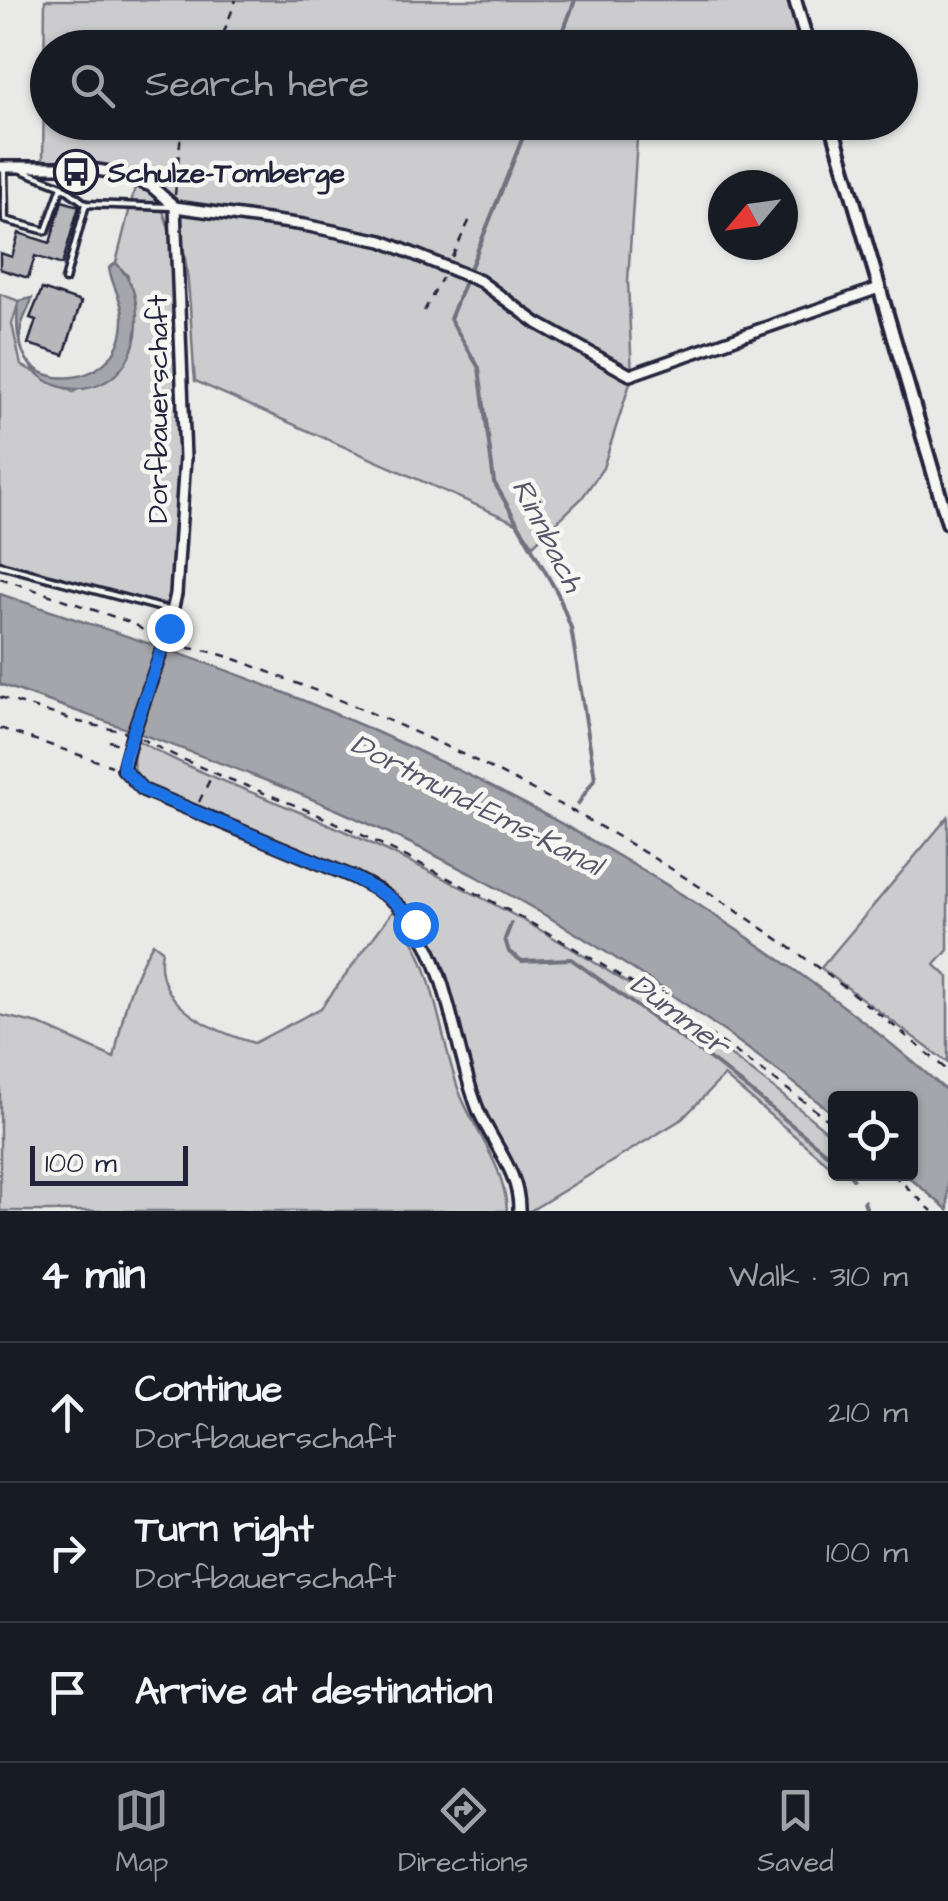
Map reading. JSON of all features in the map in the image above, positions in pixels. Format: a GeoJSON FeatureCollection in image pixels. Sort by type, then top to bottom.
{"type":"FeatureCollection","features":[{"type":"Feature","properties":{"kind":"street"},"geometry":{"type":"LineString","coordinates":[[795,0],[804,30]]}},
{"type":"Feature","properties":{"kind":"street"},"geometry":{"type":"LineString","coordinates":[[836,140],[948,524]]}},
{"type":"Feature","properties":{"kind":"street"},"geometry":{"type":"LineString","coordinates":[[2,167],[22,170],[77,166],[116,173],[151,186],[175,207],[304,224],[382,241],[480,281],[537,323],[630,375],[879,288]]}},
{"type":"Feature","properties":{"kind":"street","name":"Dorfbauerschaft"},"geometry":{"type":"LineString","coordinates":[[123,769],[173,611],[185,458],[175,207]]}},
{"type":"Feature","properties":{"kind":"street"},"geometry":{"type":"LineString","coordinates":[[123,769],[143,790],[353,877],[378,890],[407,914],[428,949],[479,1111],[518,1186],[518,1211]]}},
{"type":"Feature","properties":{"kind":"lane"},"geometry":{"type":"LineString","coordinates":[[2,167],[5,220],[46,232],[62,186]]}},
{"type":"Feature","properties":{"kind":"lane"},"geometry":{"type":"LineString","coordinates":[[22,170],[62,186],[86,204],[175,207]]}},
{"type":"Feature","properties":{"kind":"lane"},"geometry":{"type":"LineString","coordinates":[[65,280],[86,204]]}},
{"type":"Feature","properties":{"kind":"lane"},"geometry":{"type":"LineString","coordinates":[[0,566],[173,611]]}},
{"type":"Feature","properties":{"kind":"path"},"geometry":{"type":"LineString","coordinates":[[225,30],[236,0]]}},
{"type":"Feature","properties":{"kind":"path"},"geometry":{"type":"LineString","coordinates":[[175,207],[181,140]]}},
{"type":"Feature","properties":{"kind":"path"},"geometry":{"type":"LineString","coordinates":[[0,578],[134,624],[164,642],[199,647],[331,696],[583,818],[686,880],[818,970],[948,1070]]}},
{"type":"Feature","properties":{"kind":"path"},"geometry":{"type":"LineString","coordinates":[[183,634],[185,647]]}},
{"type":"Feature","properties":{"kind":"path"},"geometry":{"type":"LineString","coordinates":[[0,697],[139,736],[341,825],[586,952],[720,1038],[828,1120]]}},
{"type":"Feature","properties":{"kind":"path"},"geometry":{"type":"LineString","coordinates":[[0,728],[123,769]]}},
{"type":"Feature","properties":{"kind":"path"},"geometry":{"type":"LineString","coordinates":[[109,741],[130,743]]}},
{"type":"Feature","properties":{"kind":"path"},"geometry":{"type":"LineString","coordinates":[[194,812],[214,772]]}},
{"type":"Feature","properties":{"kind":"path"},"geometry":{"type":"LineString","coordinates":[[900,1181],[932,1211]]}},
{"type":"Feature","properties":{"kind":"shaded area"},"geometry":{"type":"Polygon","coordinates":[[[45,0],[788,0],[797,30],[45,30],[45,0]]]}},
{"type":"Feature","properties":{"kind":"shaded area"},"geometry":{"type":"Polygon","coordinates":[[[43,140],[637,140],[628,281],[632,377],[603,468],[582,498],[533,545],[519,524],[195,381],[184,252],[172,205],[162,190],[151,180],[122,168],[43,163],[43,140]]]}},
{"type":"Feature","properties":{"kind":"shaded area"},"geometry":{"type":"Polygon","coordinates":[[[136,183],[159,199],[171,234],[180,459],[171,594],[167,602],[159,605],[0,562],[0,294],[19,301],[12,324],[21,365],[73,392],[125,363],[128,276],[116,263],[136,183]]]}},
{"type":"Feature","properties":{"kind":"shaded area"},"geometry":{"type":"Polygon","coordinates":[[[137,740],[195,769],[336,827],[551,936],[698,1031],[828,1132],[828,1164],[724,1076],[682,1119],[530,1211],[522,1211],[515,1177],[480,1105],[425,935],[410,910],[381,884],[147,785],[137,774],[137,740]]]}},
{"type":"Feature","properties":{"kind":"shaded area"},"geometry":{"type":"Polygon","coordinates":[[[948,817],[948,950],[935,965],[948,977],[948,1063],[821,968],[948,817]]]}},
{"type":"Feature","properties":{"kind":"shaded area"},"geometry":{"type":"Polygon","coordinates":[[[393,911],[407,930],[427,974],[459,1091],[501,1179],[507,1211],[0,1211],[0,1015],[39,1024],[114,1058],[132,985],[153,943],[162,950],[161,969],[175,1000],[203,1022],[254,1043],[321,1008],[393,911]]]}},
{"type":"Feature","properties":{"kind":"water"},"geometry":{"type":"Polygon","coordinates":[[[116,263],[132,289],[137,319],[131,352],[116,374],[95,386],[71,389],[48,381],[29,364],[26,356],[32,366],[48,375],[68,378],[105,362],[118,345],[123,320],[109,268],[116,263]]]}},
{"type":"Feature","properties":{"kind":"water"},"geometry":{"type":"Polygon","coordinates":[[[32,298],[21,327],[22,346],[19,301],[32,298]]]}},
{"type":"Feature","properties":{"kind":"water","name":"Dortmund-Ems-Kanal"},"geometry":{"type":"Polygon","coordinates":[[[0,594],[252,680],[438,760],[529,806],[705,909],[789,966],[948,1092],[948,1210],[913,1181],[918,1181],[918,1091],[828,1091],[828,1110],[659,986],[472,874],[298,793],[0,684],[0,594]]]}},
{"type":"Feature","properties":{"kind":"building"},"geometry":{"type":"Polygon","coordinates":[[[62,201],[79,206],[62,265],[35,256],[28,278],[0,269],[0,253],[12,257],[19,233],[50,243],[62,201]]]}},
{"type":"Feature","properties":{"kind":"building"},"geometry":{"type":"Polygon","coordinates":[[[42,289],[81,302],[64,355],[28,344],[36,320],[30,318],[42,289]]]}},
{"type":"Feature","properties":{"kind":"waterway","name":"Rinnbach"},"geometry":{"type":"LineString","coordinates":[[564,30],[575,0]]}},
{"type":"Feature","properties":{"kind":"waterway","name":"Rinnbach"},"geometry":{"type":"LineString","coordinates":[[522,140],[450,319],[479,368],[494,482],[558,594],[571,628],[595,778],[578,804]]}},
{"type":"Feature","properties":{"kind":"waterway","name":"Dümmer"},"geometry":{"type":"LineString","coordinates":[[511,924],[505,939],[509,952],[522,961],[571,959],[717,1064],[828,1154]]}},
{"type":"Feature","properties":{"kind":"waterway","name":"Dümmer"},"geometry":{"type":"LineString","coordinates":[[864,1201],[867,1211]]}},
{"type":"Feature","properties":{"kind":"place","name":"Schulze-Tomberge"},"geometry":{"type":"Point","coordinates":[76,172]}},
{"type":"Feature","properties":{"kind":"route"},"geometry":{"type":"LineString","coordinates":[[169,628],[124,759],[123,769],[128,777],[143,790],[353,877],[393,900],[415,924]]}}]}
